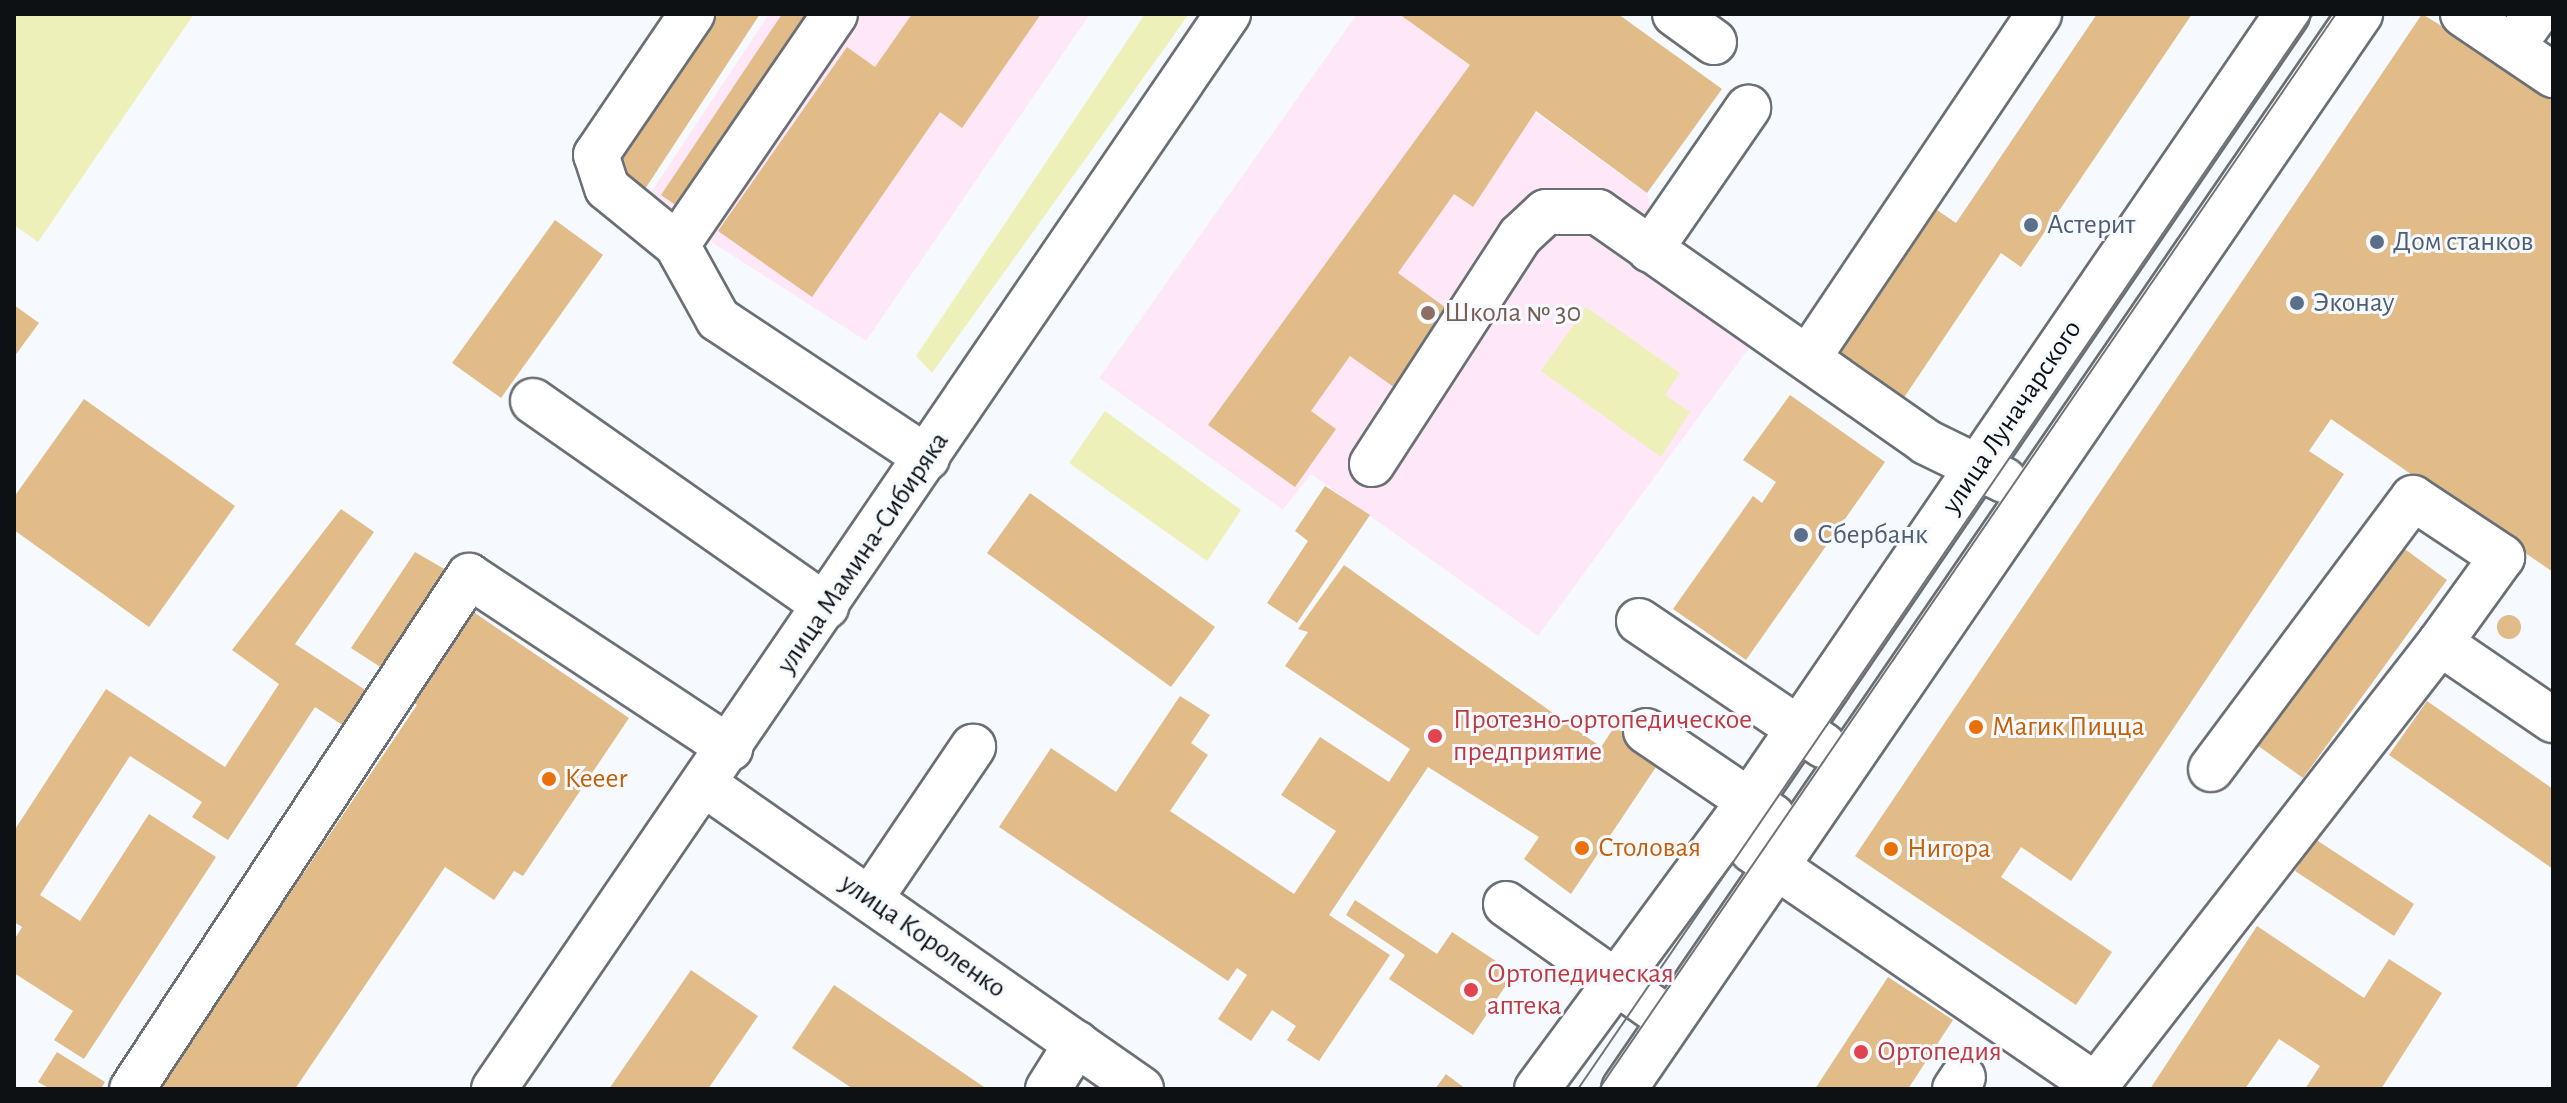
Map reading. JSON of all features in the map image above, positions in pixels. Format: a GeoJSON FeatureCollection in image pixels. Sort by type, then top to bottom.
{"type":"FeatureCollection","features":[{"type":"Feature","properties":{"kind":"street"},"geometry":{"type":"LineString","coordinates":[[692,14],[596,155],[607,188],[677,245],[718,319],[927,458]]}},
{"type":"Feature","properties":{"kind":"street"},"geometry":{"type":"LineString","coordinates":[[677,245],[835,14]]}},
{"type":"Feature","properties":{"kind":"street","name":"улица Мамина-Сибиряка"},"geometry":{"type":"LineString","coordinates":[[494,1089],[730,748],[1228,14]]}},
{"type":"Feature","properties":{"kind":"street"},"geometry":{"type":"LineString","coordinates":[[1675,14],[1714,42]]}},
{"type":"Feature","properties":{"kind":"street"},"geometry":{"type":"LineString","coordinates":[[1810,355],[2039,14]]}},
{"type":"Feature","properties":{"kind":"street","name":"улица Луначарского"},"geometry":{"type":"LineString","coordinates":[[1624,1089],[2360,14]]}},
{"type":"Feature","properties":{"kind":"street"},"geometry":{"type":"LineString","coordinates":[[2463,14],[2524,30],[2553,75]]}},
{"type":"Feature","properties":{"kind":"street"},"geometry":{"type":"LineString","coordinates":[[2268,21],[2323,68]]}},
{"type":"Feature","properties":{"kind":"street","name":"улица Луначарского"},"geometry":{"type":"LineString","coordinates":[[1537,1089],[1737,819],[1798,731],[1980,464],[2268,21]]}},
{"type":"Feature","properties":{"kind":"street"},"geometry":{"type":"LineString","coordinates":[[1650,250],[1748,108]]}},
{"type":"Feature","properties":{"kind":"street"},"geometry":{"type":"LineString","coordinates":[[1372,464],[1520,236],[1546,212],[1598,212],[1650,250],[1810,355],[1926,442],[1980,464],[2028,498]]}},
{"type":"Feature","properties":{"kind":"street"},"geometry":{"type":"LineString","coordinates":[[533,401],[826,606]]}},
{"type":"Feature","properties":{"kind":"street"},"geometry":{"type":"LineString","coordinates":[[1646,731],[1737,819],[1787,850],[2094,1087],[2440,643],[2502,557],[2413,498],[2211,769]]}},
{"type":"Feature","properties":{"kind":"street"},"geometry":{"type":"LineString","coordinates":[[132,1089],[469,576],[730,748]]}},
{"type":"Feature","properties":{"kind":"street"},"geometry":{"type":"LineString","coordinates":[[1639,621],[1847,762]]}},
{"type":"Feature","properties":{"kind":"street"},"geometry":{"type":"LineString","coordinates":[[2440,643],[2553,720]]}},
{"type":"Feature","properties":{"kind":"street"},"geometry":{"type":"LineString","coordinates":[[870,899],[973,747]]}},
{"type":"Feature","properties":{"kind":"street","name":"улица Короленко"},"geometry":{"type":"LineString","coordinates":[[704,784],[1141,1089]]}},
{"type":"Feature","properties":{"kind":"street"},"geometry":{"type":"LineString","coordinates":[[1506,904],[1670,1020]]}},
{"type":"Feature","properties":{"kind":"street"},"geometry":{"type":"LineString","coordinates":[[1048,1089],[1077,1043]]}},
{"type":"Feature","properties":{"kind":"shaded area"},"geometry":{"type":"Polygon","coordinates":[[[769,14],[1090,14],[866,341],[646,200],[769,14]]]}},
{"type":"Feature","properties":{"kind":"shaded area","name":"Школа № 30"},"geometry":{"type":"Polygon","coordinates":[[[1357,14],[1399,14],[1647,193],[1671,281],[1752,344],[1538,636],[1311,474],[1283,510],[1099,378],[1357,14]]]}},
{"type":"Feature","properties":{"kind":"green space"},"geometry":{"type":"Polygon","coordinates":[[[14,14],[194,14],[38,242],[14,225],[14,14]]]}},
{"type":"Feature","properties":{"kind":"green space"},"geometry":{"type":"Polygon","coordinates":[[[1145,14],[1189,14],[932,373],[916,356],[1145,14]]]}},
{"type":"Feature","properties":{"kind":"green space"},"geometry":{"type":"Polygon","coordinates":[[[1586,307],[1680,373],[1665,395],[1690,412],[1661,457],[1541,371],[1586,307]]]}},
{"type":"Feature","properties":{"kind":"green space"},"geometry":{"type":"Polygon","coordinates":[[[1105,411],[1241,510],[1207,561],[1069,463],[1105,411]]]}},
{"type":"Feature","properties":{"kind":"building"},"geometry":{"type":"Polygon","coordinates":[[[718,14],[760,14],[645,189],[616,169],[718,14]]]}},
{"type":"Feature","properties":{"kind":"building"},"geometry":{"type":"Polygon","coordinates":[[[782,14],[821,14],[687,213],[661,195],[782,14]]]}},
{"type":"Feature","properties":{"kind":"building"},"geometry":{"type":"Polygon","coordinates":[[[912,14],[1041,14],[962,128],[940,112],[812,297],[718,231],[847,47],[875,67],[912,14]]]}},
{"type":"Feature","properties":{"kind":"building"},"geometry":{"type":"Polygon","coordinates":[[[1399,14],[1618,14],[1722,89],[1647,193],[1536,111],[1473,207],[1454,194],[1398,273],[1453,313],[1398,390],[1350,356],[1311,411],[1336,429],[1295,487],[1208,425],[1470,65],[1399,14]]]}},
{"type":"Feature","properties":{"kind":"building"},"geometry":{"type":"Polygon","coordinates":[[[2097,14],[2192,14],[2021,267],[2001,253],[1901,402],[1836,359],[1937,210],[1956,223],[2097,14]]]}},
{"type":"Feature","properties":{"kind":"building"},"geometry":{"type":"Polygon","coordinates":[[[2422,14],[2553,94],[2553,572],[2331,419],[2309,451],[2344,474],[2071,881],[2021,847],[2001,877],[2112,952],[2076,1005],[1855,856],[2422,14]]]}},
{"type":"Feature","properties":{"kind":"building"},"geometry":{"type":"Polygon","coordinates":[[[555,220],[603,255],[501,398],[452,363],[555,220]]]}},
{"type":"Feature","properties":{"kind":"building"},"geometry":{"type":"Polygon","coordinates":[[[14,305],[39,323],[14,357],[14,305]]]}},
{"type":"Feature","properties":{"kind":"building"},"geometry":{"type":"Polygon","coordinates":[[[1790,395],[1885,462],[1746,660],[1673,609],[1753,496],[1762,503],[1776,482],[1743,460],[1790,395]]]}},
{"type":"Feature","properties":{"kind":"building"},"geometry":{"type":"Polygon","coordinates":[[[84,399],[235,506],[149,627],[14,530],[14,497],[84,399]]]}},
{"type":"Feature","properties":{"kind":"building"},"geometry":{"type":"Polygon","coordinates":[[[1325,486],[1370,515],[1297,623],[1267,603],[1308,541],[1295,531],[1325,486]]]}},
{"type":"Feature","properties":{"kind":"building"},"geometry":{"type":"Polygon","coordinates":[[[1030,493],[1215,627],[1171,687],[987,553],[1030,493]]]}},
{"type":"Feature","properties":{"kind":"building"},"geometry":{"type":"Polygon","coordinates":[[[341,509],[374,532],[295,644],[370,693],[347,728],[315,707],[228,840],[192,817],[202,802],[130,756],[40,895],[80,921],[149,814],[216,857],[84,1059],[54,1040],[73,1011],[14,973],[14,940],[22,927],[14,922],[14,831],[106,689],[225,767],[279,684],[232,650],[341,509]]]}},
{"type":"Feature","properties":{"kind":"building"},"geometry":{"type":"Polygon","coordinates":[[[2402,547],[2447,580],[2303,778],[2257,745],[2402,547]]]}},
{"type":"Feature","properties":{"kind":"building"},"geometry":{"type":"Polygon","coordinates":[[[415,552],[446,570],[385,670],[351,648],[415,552]]]}},
{"type":"Feature","properties":{"kind":"building"},"geometry":{"type":"Polygon","coordinates":[[[1344,565],[1601,747],[1619,720],[1666,752],[1571,894],[1524,859],[1539,837],[1428,767],[1329,915],[1390,955],[1319,1061],[1287,1040],[1296,1026],[1272,1010],[1251,1041],[1218,1019],[1247,975],[1237,968],[1228,981],[999,827],[1051,748],[1116,792],[1180,696],[1210,715],[1191,743],[1208,755],[1170,811],[1294,894],[1336,831],[1281,795],[1320,737],[1389,782],[1410,749],[1285,666],[1308,632],[1298,629],[1344,565]]]}},
{"type":"Feature","properties":{"kind":"building"},"geometry":{"type":"Polygon","coordinates":[[[472,611],[629,718],[523,876],[514,871],[494,900],[445,867],[295,1089],[158,1089],[417,705],[411,701],[472,611]]]}},
{"type":"Feature","properties":{"kind":"building"},"geometry":{"type":"Polygon","coordinates":[[[2509,615],[2520,622],[2521,627],[2514,638],[2509,639],[2498,632],[2497,627],[2504,616],[2509,615]]]}},
{"type":"Feature","properties":{"kind":"building"},"geometry":{"type":"Polygon","coordinates":[[[2427,701],[2553,789],[2553,869],[2389,755],[2427,701]]]}},
{"type":"Feature","properties":{"kind":"building"},"geometry":{"type":"Polygon","coordinates":[[[2315,839],[2414,904],[2394,936],[2295,871],[2315,839]]]}},
{"type":"Feature","properties":{"kind":"building"},"geometry":{"type":"Polygon","coordinates":[[[1355,900],[1437,954],[1452,932],[1514,973],[1473,1035],[1389,979],[1405,955],[1346,915],[1355,900]]]}},
{"type":"Feature","properties":{"kind":"building"},"geometry":{"type":"Polygon","coordinates":[[[2257,926],[2364,998],[2389,959],[2442,993],[2381,1089],[2305,1089],[2320,1066],[2279,1039],[2245,1089],[2150,1089],[2257,926]]]}},
{"type":"Feature","properties":{"kind":"building"},"geometry":{"type":"Polygon","coordinates":[[[691,970],[758,1016],[708,1089],[609,1089],[691,970]]]}},
{"type":"Feature","properties":{"kind":"building"},"geometry":{"type":"Polygon","coordinates":[[[1888,977],[1953,1020],[1908,1089],[1815,1089],[1888,977]]]}},
{"type":"Feature","properties":{"kind":"building"},"geometry":{"type":"Polygon","coordinates":[[[834,985],[987,1089],[853,1089],[792,1048],[834,985]]]}},
{"type":"Feature","properties":{"kind":"building"},"geometry":{"type":"Polygon","coordinates":[[[57,1052],[105,1082],[101,1089],[50,1089],[38,1082],[57,1052]]]}},
{"type":"Feature","properties":{"kind":"building"},"geometry":{"type":"Polygon","coordinates":[[[1446,1074],[1466,1089],[1435,1089],[1446,1074]]]}},
{"type":"Feature","properties":{"kind":"tram line"},"geometry":{"type":"LineString","coordinates":[[1578,1089],[2313,14]]}},
{"type":"Feature","properties":{"kind":"tram line"},"geometry":{"type":"LineString","coordinates":[[1599,1089],[2336,14]]}},
{"type":"Feature","properties":{"kind":"place","name":"Астерит"},"geometry":{"type":"Point","coordinates":[2031,225]}},
{"type":"Feature","properties":{"kind":"place","name":"Дом станков"},"geometry":{"type":"Point","coordinates":[2377,242]}},
{"type":"Feature","properties":{"kind":"place","name":"Эконау"},"geometry":{"type":"Point","coordinates":[2297,303]}},
{"type":"Feature","properties":{"kind":"place","name":"Школа № 30"},"geometry":{"type":"Point","coordinates":[1428,313]}},
{"type":"Feature","properties":{"kind":"place","name":"Сбербанк"},"geometry":{"type":"Point","coordinates":[1801,535]}},
{"type":"Feature","properties":{"kind":"place","name":"Магик Пицца"},"geometry":{"type":"Point","coordinates":[1976,727]}},
{"type":"Feature","properties":{"kind":"place","name":"Протезно-ортопедическое предприятие"},"geometry":{"type":"Point","coordinates":[1435,736]}},
{"type":"Feature","properties":{"kind":"place","name":"Keeer"},"geometry":{"type":"Point","coordinates":[549,779]}},
{"type":"Feature","properties":{"kind":"place","name":"Столовая"},"geometry":{"type":"Point","coordinates":[1582,848]}},
{"type":"Feature","properties":{"kind":"place","name":"Нигора"},"geometry":{"type":"Point","coordinates":[1891,849]}},
{"type":"Feature","properties":{"kind":"place","name":"Ортопедическая аптека"},"geometry":{"type":"Point","coordinates":[1471,990]}},
{"type":"Feature","properties":{"kind":"place","name":"Ортопедия"},"geometry":{"type":"Point","coordinates":[1861,1052]}}]}
